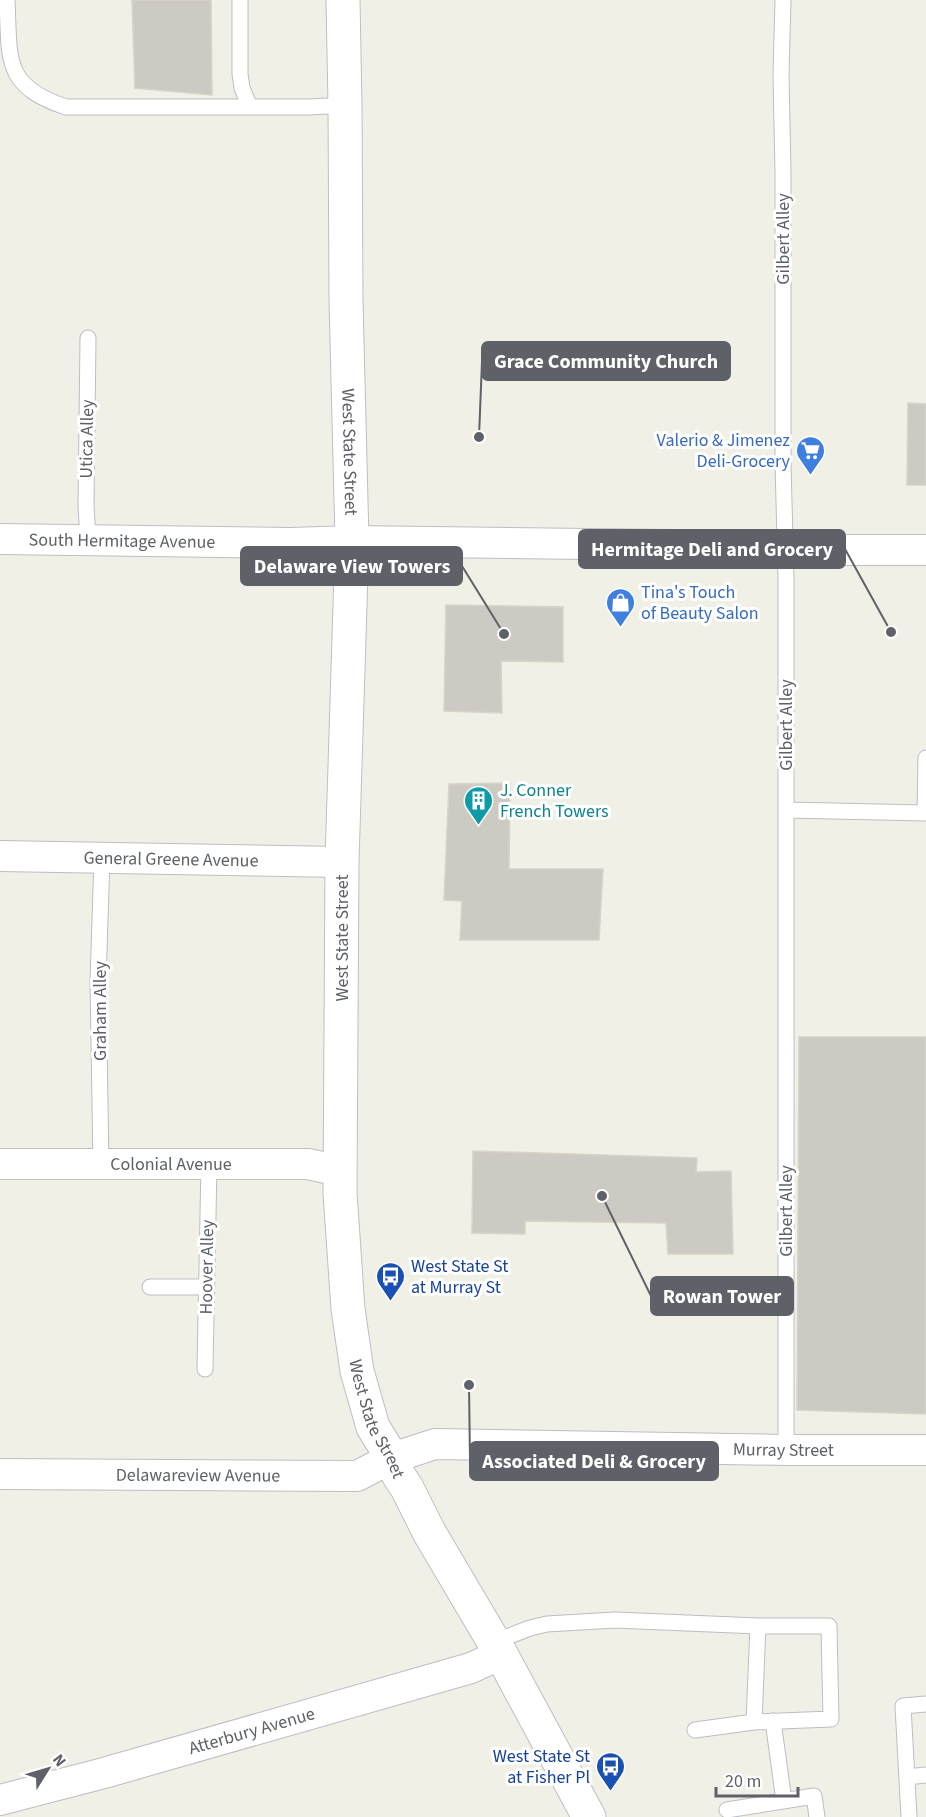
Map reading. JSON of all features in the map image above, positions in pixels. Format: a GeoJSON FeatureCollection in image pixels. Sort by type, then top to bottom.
{"type":"FeatureCollection","features":[{"type":"Feature","properties":{"kind":"street","name":"West State Street"},"geometry":{"type":"LineString","coordinates":[[343,0],[346,300],[352,541],[342,862],[340,1193],[348,1309],[357,1371],[373,1427],[392,1458],[429,1532],[497,1648],[589,1817]]}},
{"type":"Feature","properties":{"kind":"street","name":"South Hermitage Avenue"},"geometry":{"type":"LineString","coordinates":[[0,539],[290,543],[352,541],[671,545],[785,550],[926,550]]}},
{"type":"Feature","properties":{"kind":"street","name":"General Greene Avenue"},"geometry":{"type":"LineString","coordinates":[[0,856],[342,862]]}},
{"type":"Feature","properties":{"kind":"street","name":"Colonial Avenue"},"geometry":{"type":"LineString","coordinates":[[0,1164],[308,1164],[340,1171]]}},
{"type":"Feature","properties":{"kind":"street","name":"Murray Street"},"geometry":{"type":"LineString","coordinates":[[392,1458],[435,1444],[926,1450]]}},
{"type":"Feature","properties":{"kind":"street","name":"Delawareview Avenue"},"geometry":{"type":"LineString","coordinates":[[0,1474],[357,1476],[392,1458]]}},
{"type":"Feature","properties":{"kind":"street","name":"Atterbury Avenue"},"geometry":{"type":"LineString","coordinates":[[0,1800],[104,1773],[471,1668],[497,1648]]}},
{"type":"Feature","properties":{"kind":"lane"},"geometry":{"type":"LineString","coordinates":[[7,0],[11,63],[19,78],[34,92],[66,107],[345,105]]}},
{"type":"Feature","properties":{"kind":"lane"},"geometry":{"type":"LineString","coordinates":[[240,0],[240,74],[242,88],[250,106]]}},
{"type":"Feature","properties":{"kind":"lane","name":"Gilbert Alley"},"geometry":{"type":"LineString","coordinates":[[783,0],[781,75],[786,810],[786,1450]]}},
{"type":"Feature","properties":{"kind":"lane","name":"Utica Alley"},"geometry":{"type":"LineString","coordinates":[[88,338],[86,506],[88,540]]}},
{"type":"Feature","properties":{"kind":"lane"},"geometry":{"type":"LineString","coordinates":[[786,810],[926,813],[926,758]]}},
{"type":"Feature","properties":{"kind":"lane","name":"Graham Alley"},"geometry":{"type":"LineString","coordinates":[[101,1164],[98,982],[102,858]]}},
{"type":"Feature","properties":{"kind":"lane","name":"Hoover Alley"},"geometry":{"type":"LineString","coordinates":[[205,1369],[209,1164]]}},
{"type":"Feature","properties":{"kind":"lane"},"geometry":{"type":"LineString","coordinates":[[150,1287],[207,1287]]}},
{"type":"Feature","properties":{"kind":"lane"},"geometry":{"type":"LineString","coordinates":[[497,1648],[530,1628],[547,1624],[615,1620],[758,1626],[829,1626],[831,1719],[754,1722],[695,1730]]}},
{"type":"Feature","properties":{"kind":"lane"},"geometry":{"type":"LineString","coordinates":[[754,1722],[758,1626]]}},
{"type":"Feature","properties":{"kind":"lane"},"geometry":{"type":"LineString","coordinates":[[909,1817],[903,1706],[926,1704]]}},
{"type":"Feature","properties":{"kind":"lane"},"geometry":{"type":"LineString","coordinates":[[773,1721],[784,1801]]}},
{"type":"Feature","properties":{"kind":"lane"},"geometry":{"type":"LineString","coordinates":[[907,1777],[926,1775]]}},
{"type":"Feature","properties":{"kind":"lane"},"geometry":{"type":"LineString","coordinates":[[727,1810],[814,1796],[818,1817]]}},
{"type":"Feature","properties":{"kind":"building"},"geometry":{"type":"Polygon","coordinates":[[[132,0],[211,0],[212,95],[135,88],[132,0]]]}},
{"type":"Feature","properties":{"kind":"building"},"geometry":{"type":"Polygon","coordinates":[[[908,403],[926,404],[926,485],[907,485],[908,403]]]}},
{"type":"Feature","properties":{"kind":"building"},"geometry":{"type":"Polygon","coordinates":[[[446,605],[563,607],[563,662],[501,661],[502,713],[444,711],[446,605]]]}},
{"type":"Feature","properties":{"kind":"building","name":"J. Conner French Towers"},"geometry":{"type":"Polygon","coordinates":[[[510,783],[509,869],[603,869],[599,940],[460,940],[462,901],[444,900],[449,784],[510,783]]]}},
{"type":"Feature","properties":{"kind":"building"},"geometry":{"type":"Polygon","coordinates":[[[799,1037],[926,1037],[926,1414],[797,1410],[799,1037]]]}},
{"type":"Feature","properties":{"kind":"building"},"geometry":{"type":"Polygon","coordinates":[[[473,1151],[697,1158],[696,1172],[731,1171],[733,1254],[668,1254],[666,1223],[525,1221],[525,1234],[472,1233],[473,1151]]]}},
{"type":"Feature","properties":{"kind":"place","name":"Grace Community Church"},"geometry":{"type":"Point","coordinates":[479,437]}},
{"type":"Feature","properties":{"kind":"place","name":"Valerio & Jimenez Deli-Grocery"},"geometry":{"type":"Point","coordinates":[811,476]}},
{"type":"Feature","properties":{"kind":"place","name":"Tina's Touch of Beauty Salon"},"geometry":{"type":"Point","coordinates":[620,628]}},
{"type":"Feature","properties":{"kind":"place","name":"Hermitage Deli and Grocery"},"geometry":{"type":"Point","coordinates":[891,632]}},
{"type":"Feature","properties":{"kind":"place","name":"Delaware View Towers"},"geometry":{"type":"Point","coordinates":[504,634]}},
{"type":"Feature","properties":{"kind":"place","name":"J. Conner French Towers"},"geometry":{"type":"Point","coordinates":[479,826]}},
{"type":"Feature","properties":{"kind":"place","name":"Rowan Tower"},"geometry":{"type":"Point","coordinates":[602,1196]}},
{"type":"Feature","properties":{"kind":"place","name":"West State St at Murray St"},"geometry":{"type":"Point","coordinates":[390,1302]}},
{"type":"Feature","properties":{"kind":"place","name":"Associated Deli & Grocery"},"geometry":{"type":"Point","coordinates":[469,1385]}},
{"type":"Feature","properties":{"kind":"place","name":"West State St at Fisher Pl"},"geometry":{"type":"Point","coordinates":[611,1792]}}]}
